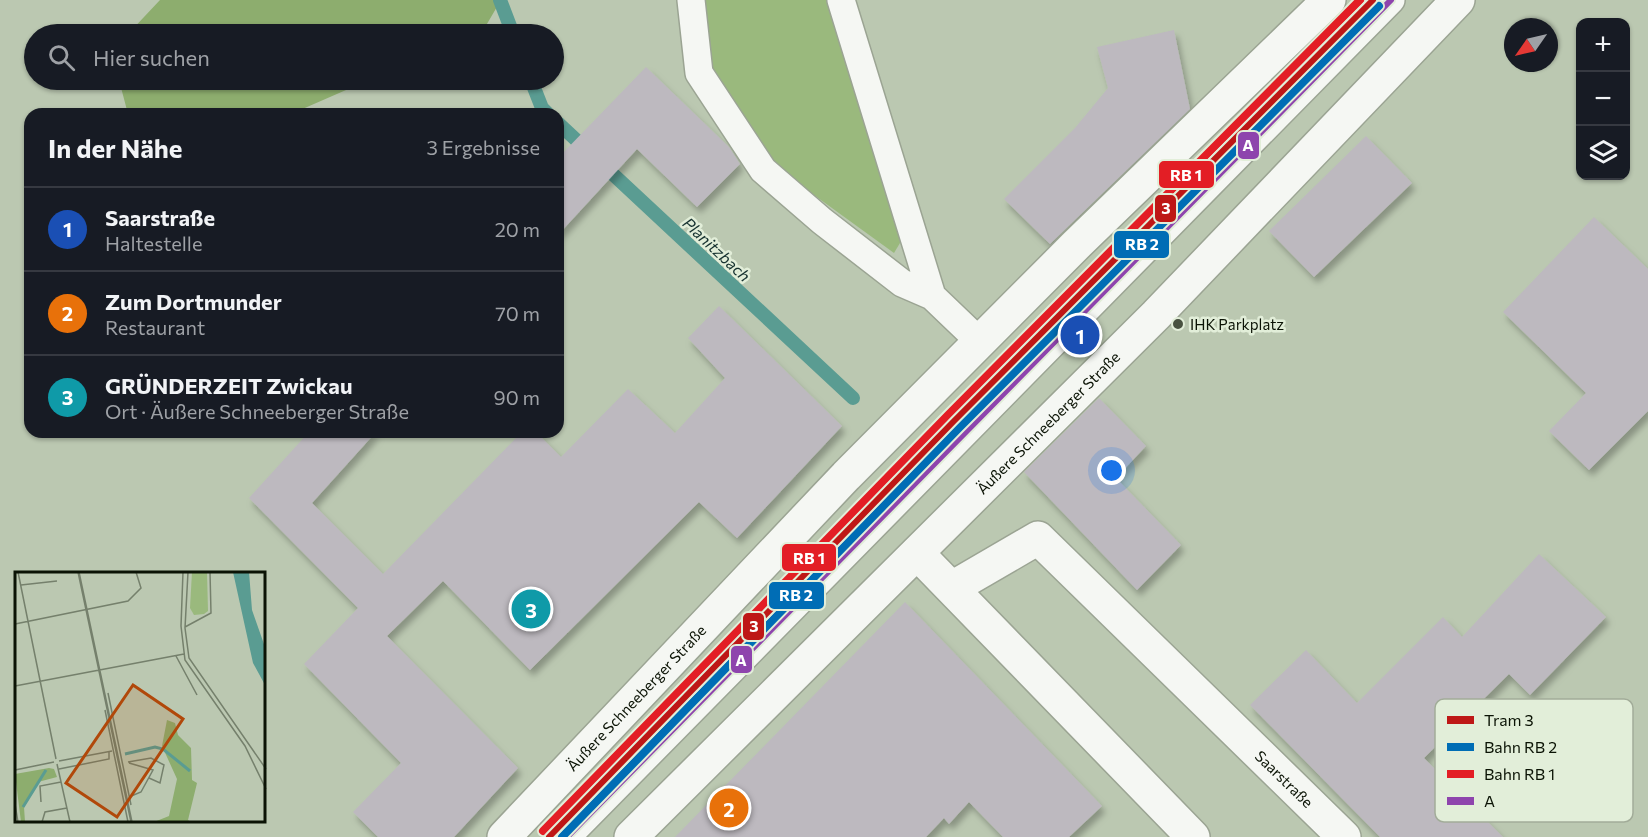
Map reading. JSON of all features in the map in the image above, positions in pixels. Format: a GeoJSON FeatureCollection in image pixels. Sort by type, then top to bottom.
{"type":"FeatureCollection","features":[{"type":"Feature","properties":{"kind":"street","name":"Äußere Schneeberger Straße"},"geometry":{"type":"LineString","coordinates":[[631,837],[1156,315],[1458,0]]}},
{"type":"Feature","properties":{"kind":"street","name":"Äußere Schneeberger Straße"},"geometry":{"type":"LineString","coordinates":[[504,837],[846,476],[1314,5]]}},
{"type":"Feature","properties":{"kind":"street","name":"Saarstraße"},"geometry":{"type":"LineString","coordinates":[[952,588],[1038,538],[1344,837]]}},
{"type":"Feature","properties":{"kind":"street"},"geometry":{"type":"LineString","coordinates":[[917,553],[1193,837]]}},
{"type":"Feature","properties":{"kind":"lane"},"geometry":{"type":"LineString","coordinates":[[691,0],[699,73],[763,170],[822,221],[902,283],[932,296],[979,341]]}},
{"type":"Feature","properties":{"kind":"lane"},"geometry":{"type":"LineString","coordinates":[[840,0],[932,296]]}},
{"type":"Feature","properties":{"kind":"lane"},"geometry":{"type":"LineString","coordinates":[[567,837],[1391,0]]}},
{"type":"Feature","properties":{"kind":"green space"},"geometry":{"type":"Polygon","coordinates":[[[160,0],[501,0],[487,24],[137,24],[160,0]]]}},
{"type":"Feature","properties":{"kind":"green space"},"geometry":{"type":"Polygon","coordinates":[[[705,0],[830,0],[903,238],[894,253],[774,166],[715,80],[700,20],[705,0]]]}},
{"type":"Feature","properties":{"kind":"green space"},"geometry":{"type":"Polygon","coordinates":[[[122,90],[346,90],[305,108],[126,108],[122,90]]]}},
{"type":"Feature","properties":{"kind":"building"},"geometry":{"type":"Polygon","coordinates":[[[1174,30],[1190,109],[1050,244],[1004,199],[1075,128],[1108,88],[1097,47],[1174,30]]]}},
{"type":"Feature","properties":{"kind":"building"},"geometry":{"type":"Polygon","coordinates":[[[646,67],[729,147],[740,164],[697,207],[637,149],[564,228],[564,152],[646,67]]]}},
{"type":"Feature","properties":{"kind":"building"},"geometry":{"type":"Polygon","coordinates":[[[1366,136],[1412,183],[1314,277],[1269,231],[1366,136]]]}},
{"type":"Feature","properties":{"kind":"building"},"geometry":{"type":"Polygon","coordinates":[[[1594,217],[1648,269],[1648,411],[1589,470],[1549,431],[1586,393],[1503,312],[1594,217]]]}},
{"type":"Feature","properties":{"kind":"building"},"geometry":{"type":"Polygon","coordinates":[[[719,306],[842,426],[737,538],[699,502],[530,670],[443,581],[387,636],[518,768],[454,837],[378,837],[353,812],[401,763],[304,664],[358,608],[249,498],[304,438],[371,438],[312,503],[383,574],[516,438],[542,438],[561,457],[628,389],[675,433],[725,378],[688,338],[719,306]]]}},
{"type":"Feature","properties":{"kind":"building"},"geometry":{"type":"Polygon","coordinates":[[[1099,398],[1146,446],[1116,478],[1181,545],[1137,590],[1024,472],[1099,398]]]}},
{"type":"Feature","properties":{"kind":"building"},"geometry":{"type":"Polygon","coordinates":[[[1539,554],[1606,617],[1530,695],[1509,674],[1484,699],[1435,699],[1435,747],[1424,758],[1435,769],[1435,822],[1488,822],[1503,837],[1380,837],[1250,705],[1306,650],[1357,703],[1443,617],[1462,637],[1539,554]]]}},
{"type":"Feature","properties":{"kind":"building"},"geometry":{"type":"Polygon","coordinates":[[[905,602],[1102,806],[1069,837],[1003,837],[969,802],[949,824],[944,818],[926,837],[675,837],[905,602]]]}},
{"type":"Feature","properties":{"kind":"waterway","name":"Planitzbach"},"geometry":{"type":"LineString","coordinates":[[500,0],[509,24]]}},
{"type":"Feature","properties":{"kind":"waterway","name":"Planitzbach"},"geometry":{"type":"LineString","coordinates":[[535,90],[542,108]]}},
{"type":"Feature","properties":{"kind":"waterway","name":"Planitzbach"},"geometry":{"type":"LineString","coordinates":[[564,129],[853,398]]}},
{"type":"Feature","properties":{"kind":"tram line","name":"3"},"geometry":{"type":"LineString","coordinates":[[549,837],[954,421],[1373,0]]}},
{"type":"Feature","properties":{"kind":"transit line"},"geometry":{"type":"LineString","coordinates":[[543,831],[948,415],[1360,0]]}},
{"type":"Feature","properties":{"kind":"transit line","name":"A"},"geometry":{"type":"LineString","coordinates":[[567,837],[1391,0]]}},
{"type":"Feature","properties":{"kind":"transit line"},"geometry":{"type":"LineString","coordinates":[[562,837],[960,427],[1379,6]]}},
{"type":"Feature","properties":{"kind":"place","name":"IHK Parkplatz"},"geometry":{"type":"Point","coordinates":[1178,324]}},
{"type":"Feature","properties":{"kind":"place","name":"Saarstraße"},"geometry":{"type":"Point","coordinates":[1080,335]}},
{"type":"Feature","properties":{"kind":"place","name":"GRÜNDERZEIT Zwickau"},"geometry":{"type":"Point","coordinates":[531,609]}},
{"type":"Feature","properties":{"kind":"place","name":"Zum Dortmunder"},"geometry":{"type":"Point","coordinates":[729,808]}}]}
